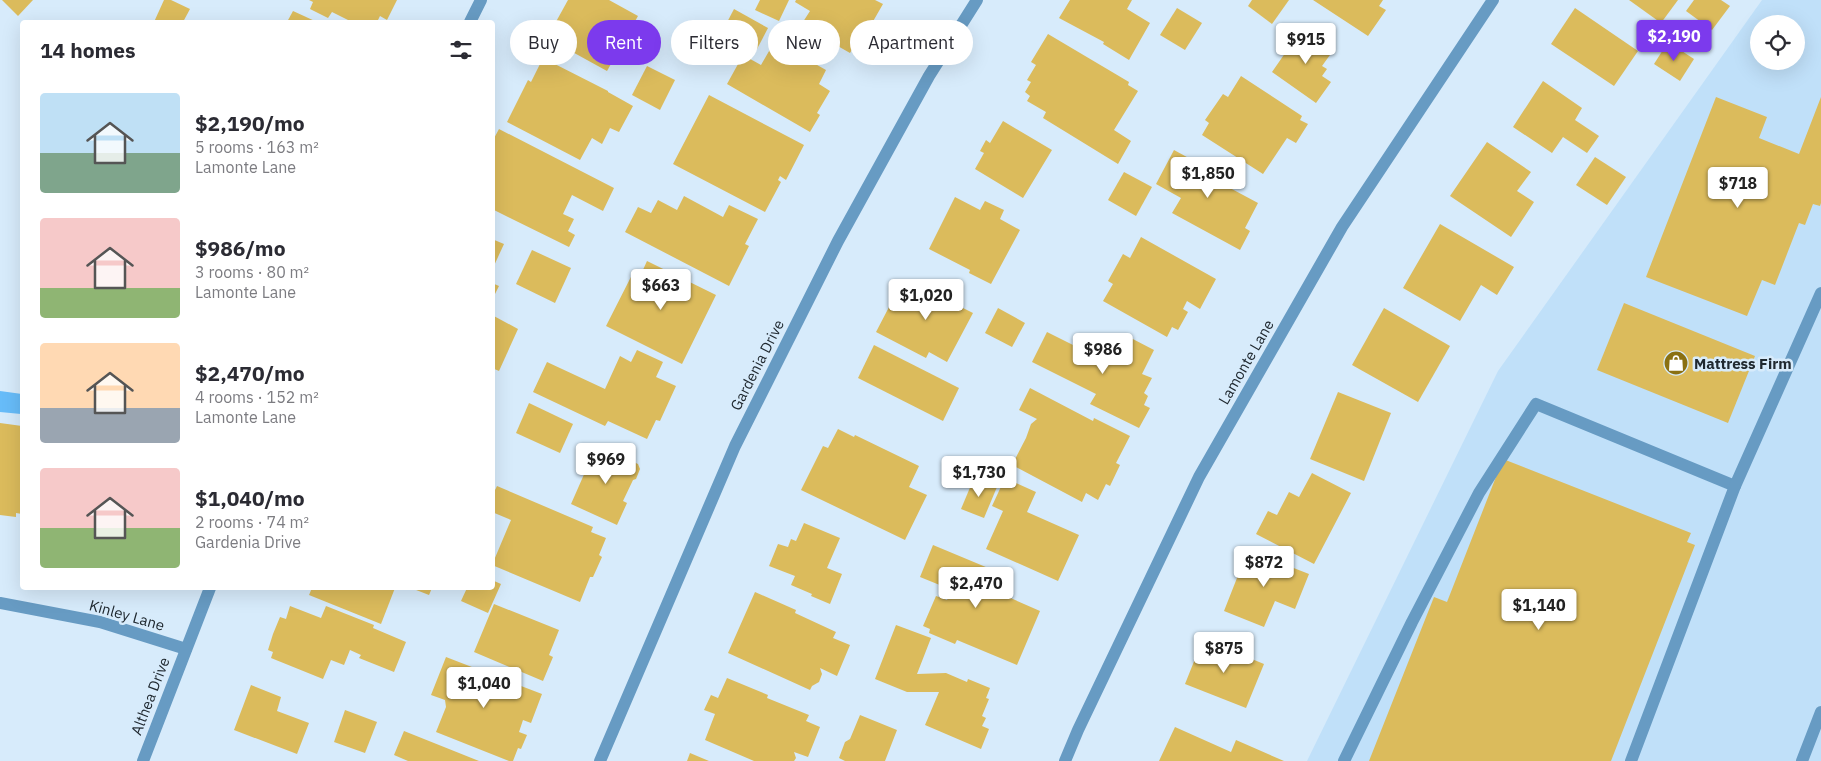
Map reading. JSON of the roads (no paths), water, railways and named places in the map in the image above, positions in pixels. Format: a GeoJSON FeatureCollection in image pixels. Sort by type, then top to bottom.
{"type":"FeatureCollection","features":[{"type":"Feature","properties":{"kind":"street"},"geometry":{"type":"LineString","coordinates":[[471,20],[482,0]]}},
{"type":"Feature","properties":{"kind":"street","name":"Gardenia Drive"},"geometry":{"type":"LineString","coordinates":[[600,761],[735,446],[842,233],[929,76],[977,0]]}},
{"type":"Feature","properties":{"kind":"street","name":"Lamonte Lane"},"geometry":{"type":"LineString","coordinates":[[1065,761],[1199,477],[1342,227],[1493,0]]}},
{"type":"Feature","properties":{"kind":"street"},"geometry":{"type":"LineString","coordinates":[[1630,761],[1736,486],[1821,293]]}},
{"type":"Feature","properties":{"kind":"street"},"geometry":{"type":"LineString","coordinates":[[1344,761],[1412,622],[1479,493],[1536,404],[1736,486]]}},
{"type":"Feature","properties":{"kind":"street","name":"Althea Drive"},"geometry":{"type":"LineString","coordinates":[[143,761],[209,590]]}},
{"type":"Feature","properties":{"kind":"street","name":"Kinley Lane"},"geometry":{"type":"LineString","coordinates":[[0,603],[100,622],[186,649]]}},
{"type":"Feature","properties":{"kind":"street"},"geometry":{"type":"LineString","coordinates":[[1802,761],[1821,712]]}},
{"type":"Feature","properties":{"kind":"water"},"geometry":{"type":"Polygon","coordinates":[[[0,391],[20,394],[20,414],[0,412],[0,391]]]}},
{"type":"Feature","properties":{"kind":"place","name":"Mattress Firm"},"geometry":{"type":"Point","coordinates":[1676,363]}}]}
